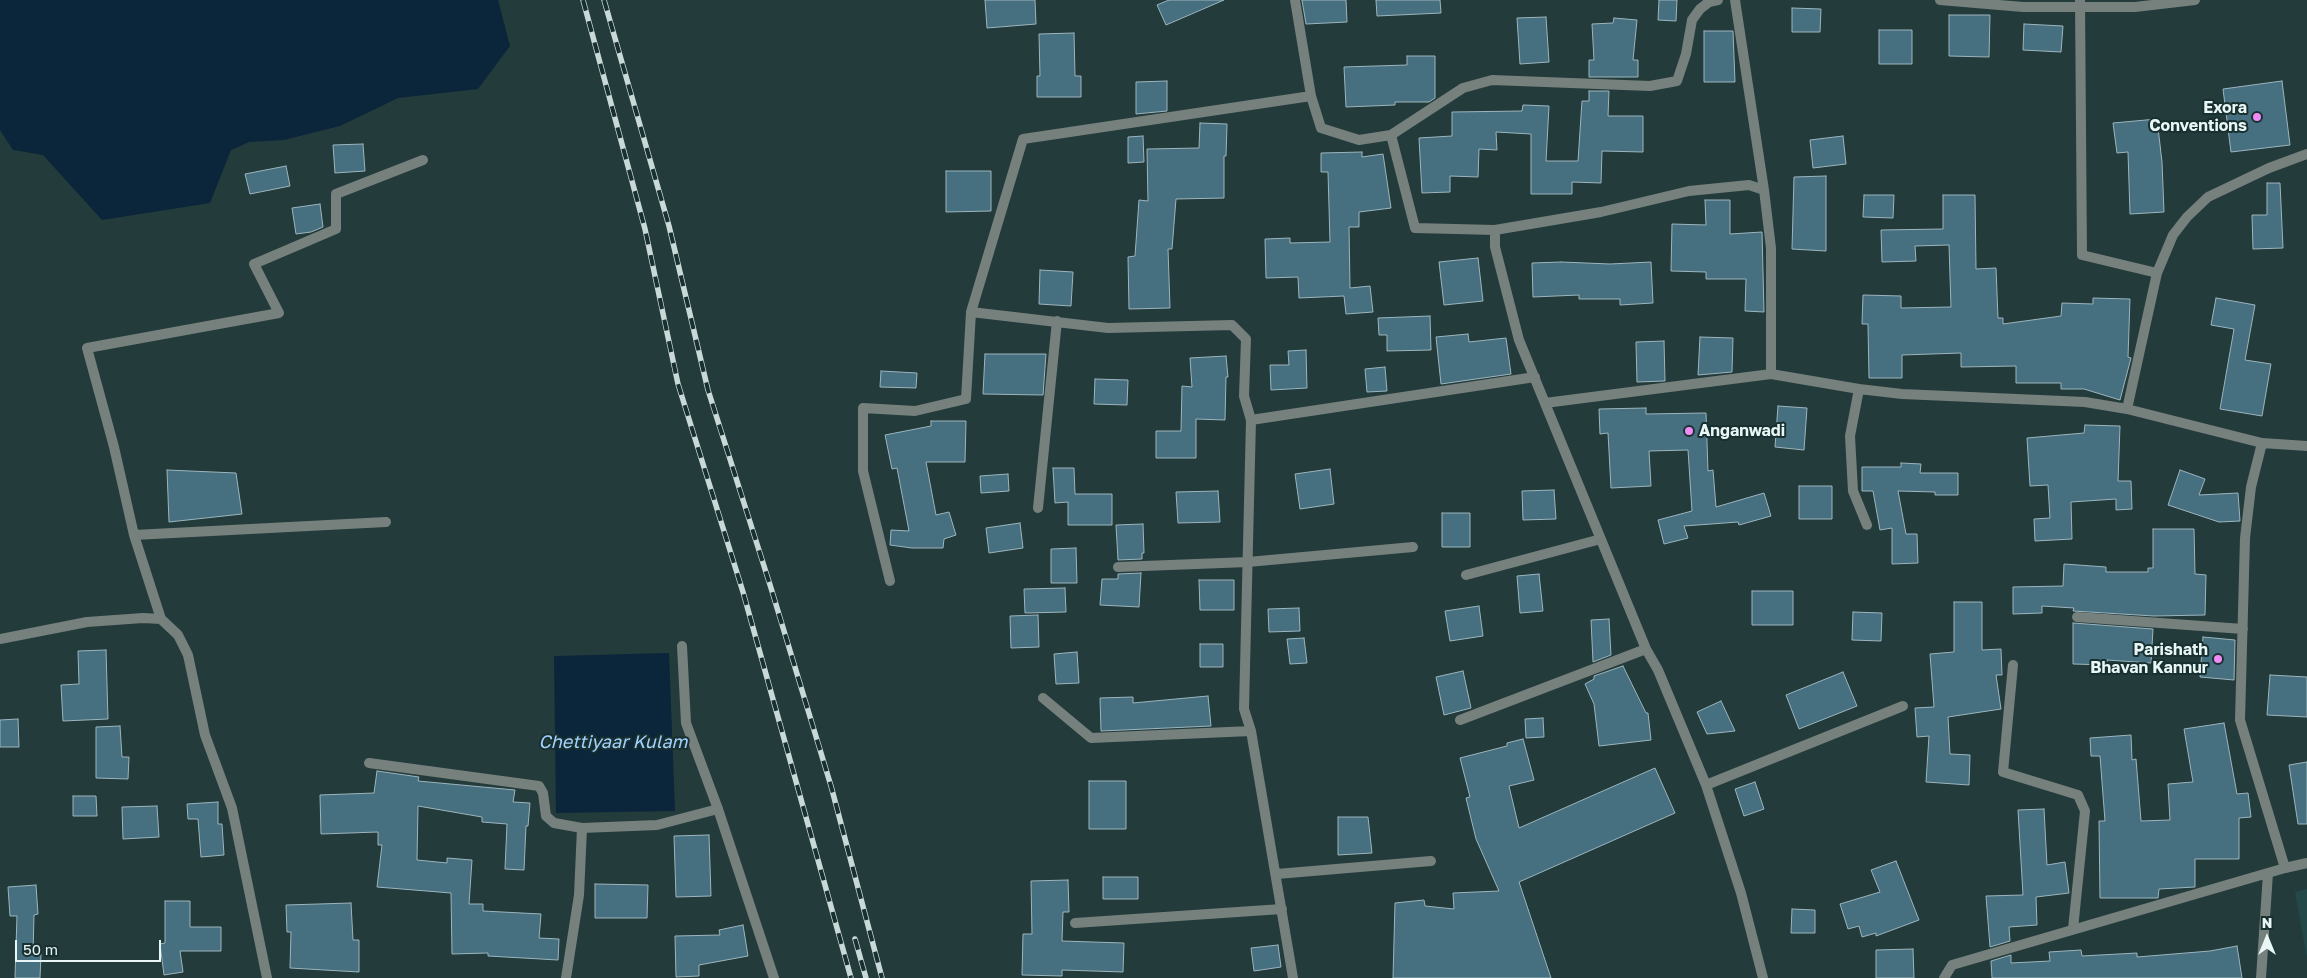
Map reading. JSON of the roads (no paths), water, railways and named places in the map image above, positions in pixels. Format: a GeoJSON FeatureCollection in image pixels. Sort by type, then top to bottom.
{"type":"FeatureCollection","features":[{"type":"Feature","properties":{"kind":"street"},"geometry":{"type":"LineString","coordinates":[[1294,0],[1311,96],[1321,128],[1359,140],[1391,135],[1463,88],[1492,80],[1650,86],[1677,81],[1686,54],[1692,20],[1700,9],[1709,2],[1718,0]]}},
{"type":"Feature","properties":{"kind":"street"},"geometry":{"type":"LineString","coordinates":[[1735,0],[1771,248],[1771,374]]}},
{"type":"Feature","properties":{"kind":"street"},"geometry":{"type":"LineString","coordinates":[[1940,0],[2022,7],[2081,4],[2135,7],[2195,0]]}},
{"type":"Feature","properties":{"kind":"street"},"geometry":{"type":"LineString","coordinates":[[2081,4],[2082,255],[2158,273]]}},
{"type":"Feature","properties":{"kind":"street"},"geometry":{"type":"LineString","coordinates":[[890,582],[863,471],[863,408],[915,411],[966,399],[971,312],[1023,139],[1311,96]]}},
{"type":"Feature","properties":{"kind":"street"},"geometry":{"type":"LineString","coordinates":[[1391,135],[1415,228],[1495,230],[1601,212],[1689,191],[1749,185],[1764,190]]}},
{"type":"Feature","properties":{"kind":"street"},"geometry":{"type":"LineString","coordinates":[[2127,409],[2158,273],[2173,235],[2187,217],[2208,197],[2269,168],[2307,154]]}},
{"type":"Feature","properties":{"kind":"street"},"geometry":{"type":"LineString","coordinates":[[266,978],[232,808],[205,735],[188,655],[178,635],[161,618],[134,535],[114,447],[87,348],[279,313],[254,264],[336,229],[336,194],[424,160]]}},
{"type":"Feature","properties":{"kind":"street"},"geometry":{"type":"LineString","coordinates":[[1495,230],[1495,247],[1519,340],[1646,648],[1658,670],[1706,785],[1741,892],[1763,978]]}},
{"type":"Feature","properties":{"kind":"street"},"geometry":{"type":"LineString","coordinates":[[971,312],[1108,328],[1232,325],[1246,339],[1244,396],[1251,420],[1244,710],[1251,731],[1293,978]]}},
{"type":"Feature","properties":{"kind":"street"},"geometry":{"type":"LineString","coordinates":[[1038,508],[1058,321]]}},
{"type":"Feature","properties":{"kind":"street"},"geometry":{"type":"LineString","coordinates":[[1545,403],[1771,374],[1859,389],[1902,394],[2085,402],[2127,409],[2262,443],[2307,446]]}},
{"type":"Feature","properties":{"kind":"street"},"geometry":{"type":"LineString","coordinates":[[1251,420],[1535,378]]}},
{"type":"Feature","properties":{"kind":"street"},"geometry":{"type":"LineString","coordinates":[[1859,389],[1850,436],[1853,491],[1867,525]]}},
{"type":"Feature","properties":{"kind":"street"},"geometry":{"type":"LineString","coordinates":[[2262,443],[2251,487],[2245,538],[2240,720],[2285,868]]}},
{"type":"Feature","properties":{"kind":"street"},"geometry":{"type":"LineString","coordinates":[[134,535],[386,522]]}},
{"type":"Feature","properties":{"kind":"street"},"geometry":{"type":"LineString","coordinates":[[1466,575],[1601,539]]}},
{"type":"Feature","properties":{"kind":"street"},"geometry":{"type":"LineString","coordinates":[[1118,567],[1248,562],[1413,547]]}},
{"type":"Feature","properties":{"kind":"street"},"geometry":{"type":"LineString","coordinates":[[2077,617],[2244,629]]}},
{"type":"Feature","properties":{"kind":"street"},"geometry":{"type":"LineString","coordinates":[[0,639],[87,622],[161,618]]}},
{"type":"Feature","properties":{"kind":"street"},"geometry":{"type":"LineString","coordinates":[[682,646],[686,723],[718,809],[774,978]]}},
{"type":"Feature","properties":{"kind":"street"},"geometry":{"type":"LineString","coordinates":[[1460,720],[1646,648]]}},
{"type":"Feature","properties":{"kind":"street"},"geometry":{"type":"LineString","coordinates":[[2013,665],[2003,772],[2078,795],[2085,811],[2073,929]]}},
{"type":"Feature","properties":{"kind":"street"},"geometry":{"type":"LineString","coordinates":[[1044,698],[1091,738],[1251,731]]}},
{"type":"Feature","properties":{"kind":"street"},"geometry":{"type":"LineString","coordinates":[[1706,785],[1903,706]]}},
{"type":"Feature","properties":{"kind":"street"},"geometry":{"type":"LineString","coordinates":[[368,763],[539,786],[546,816],[554,823],[582,828],[658,824],[718,809]]}},
{"type":"Feature","properties":{"kind":"street"},"geometry":{"type":"LineString","coordinates":[[566,978],[579,895],[582,828]]}},
{"type":"Feature","properties":{"kind":"street"},"geometry":{"type":"LineString","coordinates":[[1276,874],[1431,861]]}},
{"type":"Feature","properties":{"kind":"street"},"geometry":{"type":"LineString","coordinates":[[1944,978],[1952,965],[2307,863]]}},
{"type":"Feature","properties":{"kind":"street"},"geometry":{"type":"LineString","coordinates":[[2261,978],[2268,873]]}},
{"type":"Feature","properties":{"kind":"street"},"geometry":{"type":"LineString","coordinates":[[1075,924],[1282,909]]}},
{"type":"Feature","properties":{"kind":"water"},"geometry":{"type":"Polygon","coordinates":[[[0,0],[498,0],[510,46],[478,89],[398,98],[340,126],[284,140],[249,142],[231,150],[210,203],[102,220],[43,155],[13,150],[0,130],[0,0]]]}},
{"type":"Feature","properties":{"kind":"water","name":"Chettiyaar Kulam"},"geometry":{"type":"Polygon","coordinates":[[[669,653],[675,811],[556,813],[554,656],[669,653]]]}},
{"type":"Feature","properties":{"kind":"railway"},"geometry":{"type":"LineString","coordinates":[[583,0],[645,229],[678,384],[743,592],[851,978]]}},
{"type":"Feature","properties":{"kind":"railway"},"geometry":{"type":"LineString","coordinates":[[604,0],[669,226],[708,390],[831,786],[882,978]]}},
{"type":"Feature","properties":{"kind":"railway"},"geometry":{"type":"LineString","coordinates":[[855,939],[866,978]]}},
{"type":"Feature","properties":{"kind":"place","name":"Exora Conventions"},"geometry":{"type":"Point","coordinates":[2257,117]}},
{"type":"Feature","properties":{"kind":"place","name":"Anganwadi"},"geometry":{"type":"Point","coordinates":[1689,431]}},
{"type":"Feature","properties":{"kind":"place","name":"Parishath Bhavan Kannur"},"geometry":{"type":"Point","coordinates":[2218,659]}}]}
